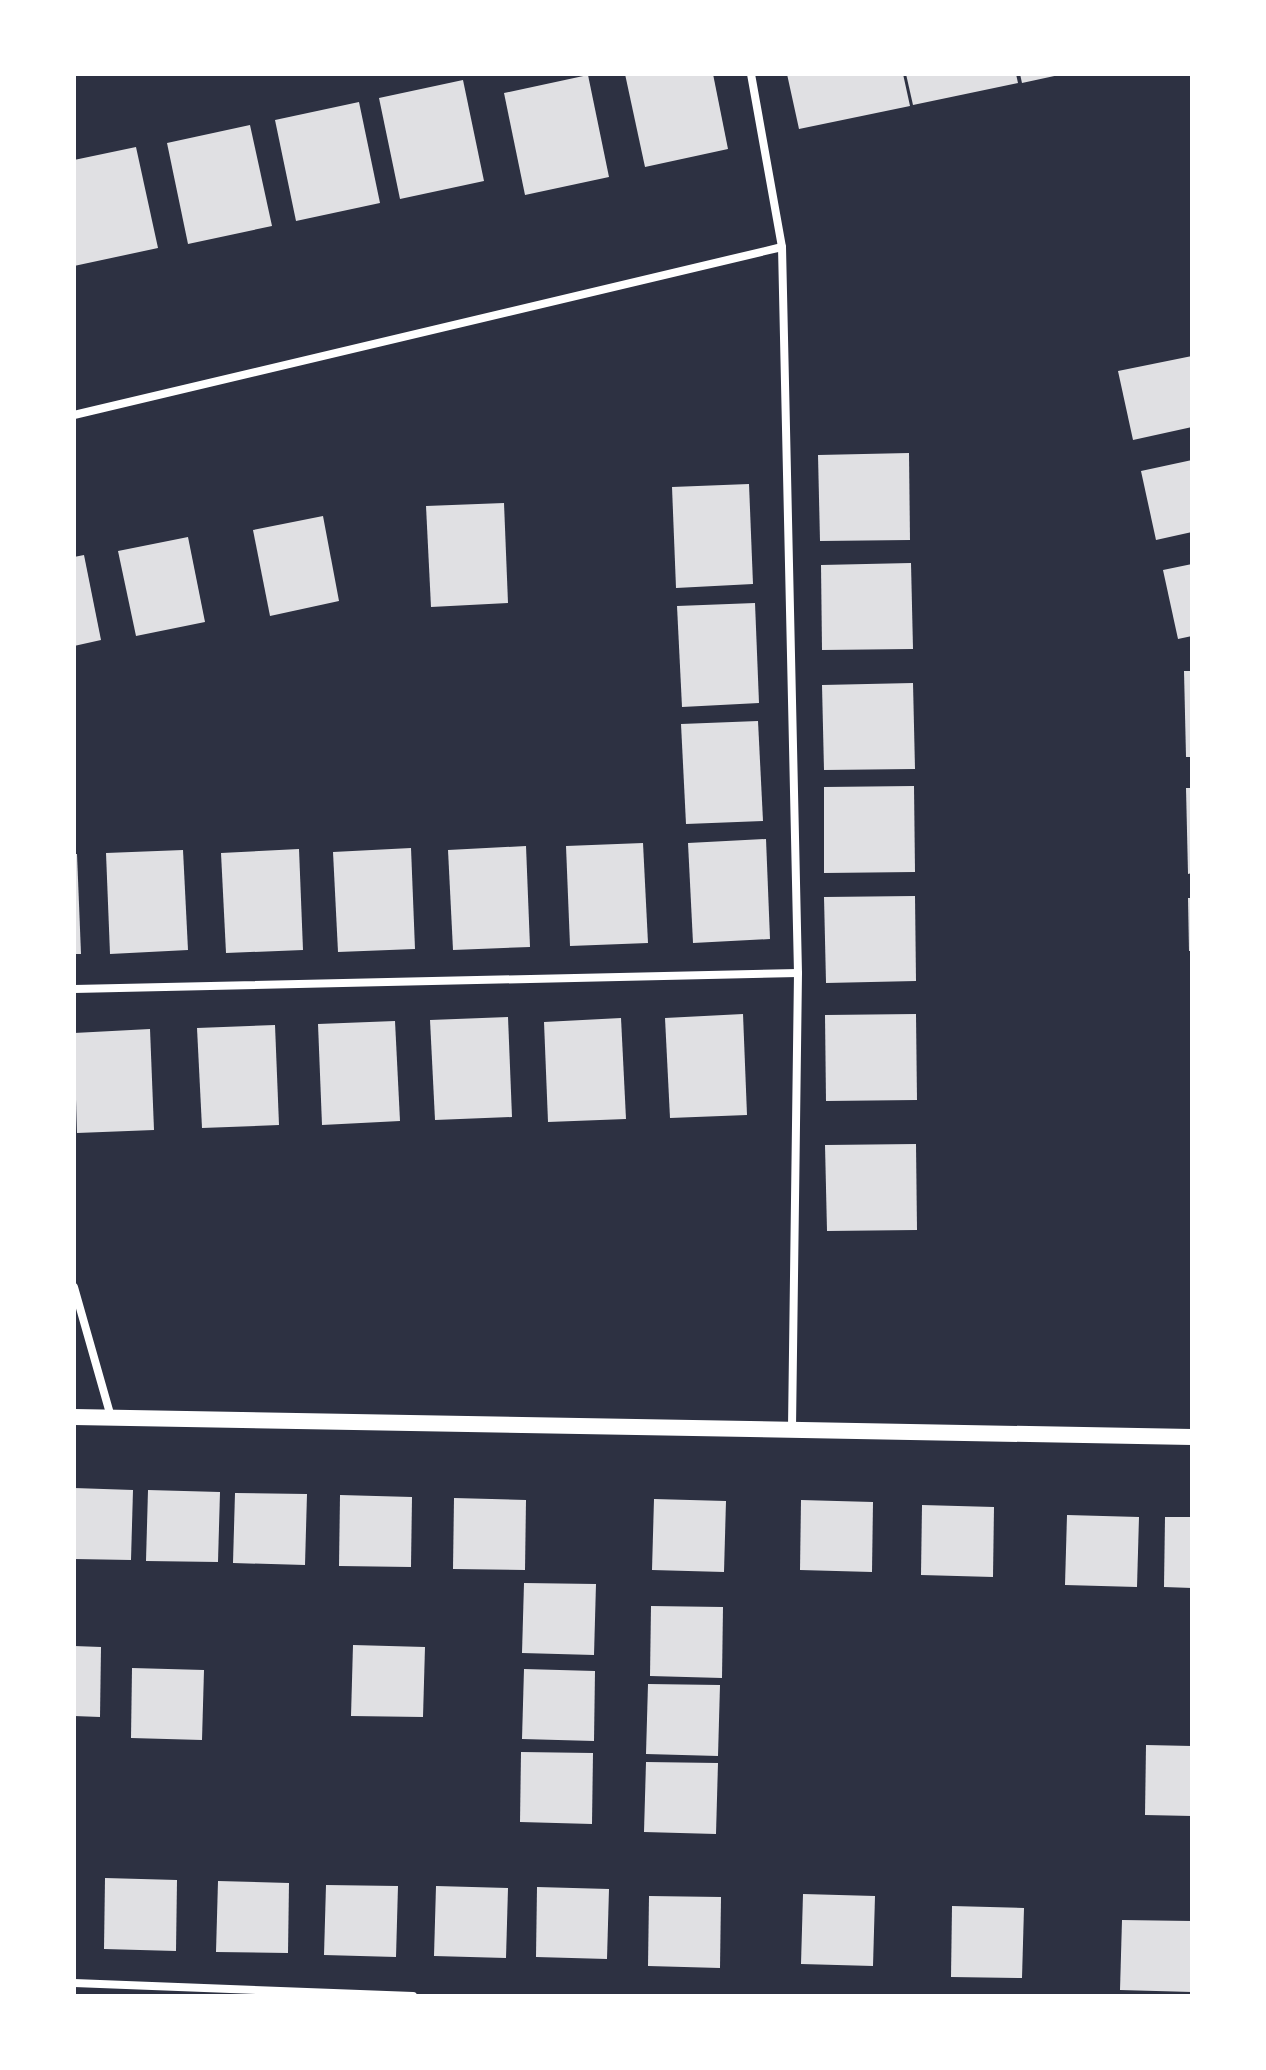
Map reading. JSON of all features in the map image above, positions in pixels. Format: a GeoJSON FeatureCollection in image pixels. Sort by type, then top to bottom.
{"type":"FeatureCollection","features":[{"type":"Feature","properties":{"kind":"main road"},"geometry":{"type":"LineString","coordinates":[[74,1417],[1192,1437]]}},
{"type":"Feature","properties":{"kind":"street"},"geometry":{"type":"LineString","coordinates":[[751,74],[782,247],[798,973],[792,1428]]}},
{"type":"Feature","properties":{"kind":"street"},"geometry":{"type":"LineString","coordinates":[[74,415],[782,247]]}},
{"type":"Feature","properties":{"kind":"street"},"geometry":{"type":"LineString","coordinates":[[74,989],[798,973]]}},
{"type":"Feature","properties":{"kind":"street"},"geometry":{"type":"LineString","coordinates":[[74,1287],[111,1417]]}},
{"type":"Feature","properties":{"kind":"street"},"geometry":{"type":"LineString","coordinates":[[74,1983],[413,1996]]}},
{"type":"Feature","properties":{"kind":"building"},"geometry":{"type":"Polygon","coordinates":[[[625,74],[713,74],[728,149],[645,167],[625,74]]]}},
{"type":"Feature","properties":{"kind":"building"},"geometry":{"type":"Polygon","coordinates":[[[787,74],[903,74],[910,106],[799,129],[787,74]]]}},
{"type":"Feature","properties":{"kind":"building"},"geometry":{"type":"Polygon","coordinates":[[[906,74],[1016,74],[1018,83],[913,105],[906,74]]]}},
{"type":"Feature","properties":{"kind":"building"},"geometry":{"type":"Polygon","coordinates":[[[1020,74],[1059,74],[1059,75],[1022,83],[1020,74]]]}},
{"type":"Feature","properties":{"kind":"building"},"geometry":{"type":"Polygon","coordinates":[[[588,75],[609,177],[525,195],[504,93],[588,75]]]}},
{"type":"Feature","properties":{"kind":"building"},"geometry":{"type":"Polygon","coordinates":[[[463,80],[484,181],[400,199],[379,98],[463,80]]]}},
{"type":"Feature","properties":{"kind":"building"},"geometry":{"type":"Polygon","coordinates":[[[359,102],[380,203],[296,221],[275,120],[359,102]]]}},
{"type":"Feature","properties":{"kind":"building"},"geometry":{"type":"Polygon","coordinates":[[[250,125],[272,226],[188,244],[167,143],[250,125]]]}},
{"type":"Feature","properties":{"kind":"building"},"geometry":{"type":"Polygon","coordinates":[[[136,147],[158,248],[74,266],[74,160],[136,147]]]}},
{"type":"Feature","properties":{"kind":"building"},"geometry":{"type":"Polygon","coordinates":[[[1192,356],[1192,427],[1133,440],[1118,371],[1192,356]]]}},
{"type":"Feature","properties":{"kind":"building"},"geometry":{"type":"Polygon","coordinates":[[[909,453],[910,540],[820,541],[818,455],[909,453]]]}},
{"type":"Feature","properties":{"kind":"building"},"geometry":{"type":"Polygon","coordinates":[[[1192,460],[1192,532],[1156,540],[1141,471],[1192,460]]]}},
{"type":"Feature","properties":{"kind":"building"},"geometry":{"type":"Polygon","coordinates":[[[749,484],[753,584],[676,588],[672,487],[749,484]]]}},
{"type":"Feature","properties":{"kind":"building"},"geometry":{"type":"Polygon","coordinates":[[[504,503],[508,603],[431,607],[426,506],[504,503]]]}},
{"type":"Feature","properties":{"kind":"building"},"geometry":{"type":"Polygon","coordinates":[[[323,516],[339,601],[270,616],[253,530],[323,516]]]}},
{"type":"Feature","properties":{"kind":"building"},"geometry":{"type":"Polygon","coordinates":[[[188,537],[205,622],[136,636],[118,551],[188,537]]]}},
{"type":"Feature","properties":{"kind":"building"},"geometry":{"type":"Polygon","coordinates":[[[84,555],[101,640],[74,646],[74,557],[84,555]]]}},
{"type":"Feature","properties":{"kind":"building"},"geometry":{"type":"Polygon","coordinates":[[[911,563],[913,649],[822,650],[821,565],[911,563]]]}},
{"type":"Feature","properties":{"kind":"building"},"geometry":{"type":"Polygon","coordinates":[[[1192,564],[1192,636],[1178,639],[1163,570],[1192,564]]]}},
{"type":"Feature","properties":{"kind":"building"},"geometry":{"type":"Polygon","coordinates":[[[755,603],[759,703],[682,707],[677,606],[755,603]]]}},
{"type":"Feature","properties":{"kind":"building"},"geometry":{"type":"Polygon","coordinates":[[[1184,671],[1192,671],[1192,757],[1186,757],[1184,671]]]}},
{"type":"Feature","properties":{"kind":"building"},"geometry":{"type":"Polygon","coordinates":[[[913,683],[915,769],[824,770],[822,685],[913,683]]]}},
{"type":"Feature","properties":{"kind":"building"},"geometry":{"type":"Polygon","coordinates":[[[758,721],[763,821],[686,824],[681,724],[758,721]]]}},
{"type":"Feature","properties":{"kind":"building"},"geometry":{"type":"Polygon","coordinates":[[[914,786],[915,872],[824,873],[824,787],[914,786]]]}},
{"type":"Feature","properties":{"kind":"building"},"geometry":{"type":"Polygon","coordinates":[[[1186,788],[1192,788],[1192,873],[1188,874],[1186,788]]]}},
{"type":"Feature","properties":{"kind":"building"},"geometry":{"type":"Polygon","coordinates":[[[766,839],[770,939],[693,943],[688,843],[766,839]]]}},
{"type":"Feature","properties":{"kind":"building"},"geometry":{"type":"Polygon","coordinates":[[[643,843],[648,943],[570,946],[566,846],[643,843]]]}},
{"type":"Feature","properties":{"kind":"building"},"geometry":{"type":"Polygon","coordinates":[[[526,846],[530,947],[453,950],[448,850],[526,846]]]}},
{"type":"Feature","properties":{"kind":"building"},"geometry":{"type":"Polygon","coordinates":[[[411,848],[415,949],[338,952],[333,852],[411,848]]]}},
{"type":"Feature","properties":{"kind":"building"},"geometry":{"type":"Polygon","coordinates":[[[299,849],[303,950],[226,953],[221,853],[299,849]]]}},
{"type":"Feature","properties":{"kind":"building"},"geometry":{"type":"Polygon","coordinates":[[[183,850],[188,950],[110,954],[106,853],[183,850]]]}},
{"type":"Feature","properties":{"kind":"building"},"geometry":{"type":"Polygon","coordinates":[[[74,854],[77,854],[81,954],[74,954],[74,854]]]}},
{"type":"Feature","properties":{"kind":"building"},"geometry":{"type":"Polygon","coordinates":[[[915,896],[916,981],[826,983],[824,897],[915,896]]]}},
{"type":"Feature","properties":{"kind":"building"},"geometry":{"type":"Polygon","coordinates":[[[1188,898],[1192,898],[1192,951],[1189,951],[1188,898]]]}},
{"type":"Feature","properties":{"kind":"building"},"geometry":{"type":"Polygon","coordinates":[[[743,1014],[747,1115],[670,1118],[665,1018],[743,1014]]]}},
{"type":"Feature","properties":{"kind":"building"},"geometry":{"type":"Polygon","coordinates":[[[916,1014],[917,1100],[826,1101],[825,1015],[916,1014]]]}},
{"type":"Feature","properties":{"kind":"building"},"geometry":{"type":"Polygon","coordinates":[[[508,1017],[512,1117],[435,1120],[430,1020],[508,1017]]]}},
{"type":"Feature","properties":{"kind":"building"},"geometry":{"type":"Polygon","coordinates":[[[621,1018],[626,1119],[548,1122],[544,1022],[621,1018]]]}},
{"type":"Feature","properties":{"kind":"building"},"geometry":{"type":"Polygon","coordinates":[[[395,1021],[400,1121],[322,1125],[318,1024],[395,1021]]]}},
{"type":"Feature","properties":{"kind":"building"},"geometry":{"type":"Polygon","coordinates":[[[275,1025],[279,1125],[202,1128],[197,1028],[275,1025]]]}},
{"type":"Feature","properties":{"kind":"building"},"geometry":{"type":"Polygon","coordinates":[[[150,1029],[154,1130],[77,1133],[74,1033],[150,1029]]]}},
{"type":"Feature","properties":{"kind":"building"},"geometry":{"type":"Polygon","coordinates":[[[916,1144],[917,1230],[827,1231],[825,1145],[916,1144]]]}},
{"type":"Feature","properties":{"kind":"building"},"geometry":{"type":"Polygon","coordinates":[[[74,1488],[133,1490],[131,1560],[74,1559],[74,1488]]]}},
{"type":"Feature","properties":{"kind":"building"},"geometry":{"type":"Polygon","coordinates":[[[148,1490],[220,1492],[218,1562],[146,1561],[148,1490]]]}},
{"type":"Feature","properties":{"kind":"building"},"geometry":{"type":"Polygon","coordinates":[[[235,1493],[307,1494],[305,1565],[233,1563],[235,1493]]]}},
{"type":"Feature","properties":{"kind":"building"},"geometry":{"type":"Polygon","coordinates":[[[340,1495],[412,1497],[411,1567],[339,1566],[340,1495]]]}},
{"type":"Feature","properties":{"kind":"building"},"geometry":{"type":"Polygon","coordinates":[[[454,1498],[526,1500],[525,1570],[453,1569],[454,1498]]]}},
{"type":"Feature","properties":{"kind":"building"},"geometry":{"type":"Polygon","coordinates":[[[654,1499],[726,1501],[724,1572],[652,1570],[654,1499]]]}},
{"type":"Feature","properties":{"kind":"building"},"geometry":{"type":"Polygon","coordinates":[[[801,1500],[873,1502],[872,1572],[800,1570],[801,1500]]]}},
{"type":"Feature","properties":{"kind":"building"},"geometry":{"type":"Polygon","coordinates":[[[922,1505],[994,1507],[993,1577],[921,1575],[922,1505]]]}},
{"type":"Feature","properties":{"kind":"building"},"geometry":{"type":"Polygon","coordinates":[[[1067,1515],[1139,1517],[1137,1587],[1065,1585],[1067,1515]]]}},
{"type":"Feature","properties":{"kind":"building"},"geometry":{"type":"Polygon","coordinates":[[[1165,1517],[1192,1517],[1192,1588],[1164,1587],[1165,1517]]]}},
{"type":"Feature","properties":{"kind":"building"},"geometry":{"type":"Polygon","coordinates":[[[524,1583],[596,1584],[594,1655],[522,1653],[524,1583]]]}},
{"type":"Feature","properties":{"kind":"building"},"geometry":{"type":"Polygon","coordinates":[[[651,1606],[723,1607],[722,1678],[650,1676],[651,1606]]]}},
{"type":"Feature","properties":{"kind":"building"},"geometry":{"type":"Polygon","coordinates":[[[353,1645],[425,1647],[423,1717],[351,1716],[353,1645]]]}},
{"type":"Feature","properties":{"kind":"building"},"geometry":{"type":"Polygon","coordinates":[[[74,1646],[101,1647],[100,1717],[74,1716],[74,1646]]]}},
{"type":"Feature","properties":{"kind":"building"},"geometry":{"type":"Polygon","coordinates":[[[132,1668],[204,1670],[202,1740],[131,1738],[132,1668]]]}},
{"type":"Feature","properties":{"kind":"building"},"geometry":{"type":"Polygon","coordinates":[[[524,1669],[595,1671],[594,1741],[522,1739],[524,1669]]]}},
{"type":"Feature","properties":{"kind":"building"},"geometry":{"type":"Polygon","coordinates":[[[648,1684],[720,1685],[718,1756],[646,1754],[648,1684]]]}},
{"type":"Feature","properties":{"kind":"building"},"geometry":{"type":"Polygon","coordinates":[[[1146,1745],[1192,1746],[1192,1816],[1145,1815],[1146,1745]]]}},
{"type":"Feature","properties":{"kind":"building"},"geometry":{"type":"Polygon","coordinates":[[[521,1752],[593,1753],[592,1824],[520,1822],[521,1752]]]}},
{"type":"Feature","properties":{"kind":"building"},"geometry":{"type":"Polygon","coordinates":[[[646,1762],[718,1763],[716,1834],[644,1832],[646,1762]]]}},
{"type":"Feature","properties":{"kind":"building"},"geometry":{"type":"Polygon","coordinates":[[[105,1878],[177,1880],[176,1951],[104,1949],[105,1878]]]}},
{"type":"Feature","properties":{"kind":"building"},"geometry":{"type":"Polygon","coordinates":[[[218,1881],[289,1883],[288,1953],[216,1952],[218,1881]]]}},
{"type":"Feature","properties":{"kind":"building"},"geometry":{"type":"Polygon","coordinates":[[[326,1885],[398,1886],[396,1957],[324,1955],[326,1885]]]}},
{"type":"Feature","properties":{"kind":"building"},"geometry":{"type":"Polygon","coordinates":[[[436,1886],[508,1888],[506,1958],[434,1956],[436,1886]]]}},
{"type":"Feature","properties":{"kind":"building"},"geometry":{"type":"Polygon","coordinates":[[[537,1887],[609,1889],[607,1959],[536,1957],[537,1887]]]}},
{"type":"Feature","properties":{"kind":"building"},"geometry":{"type":"Polygon","coordinates":[[[803,1894],[875,1896],[873,1966],[801,1964],[803,1894]]]}},
{"type":"Feature","properties":{"kind":"building"},"geometry":{"type":"Polygon","coordinates":[[[649,1896],[721,1897],[720,1968],[648,1966],[649,1896]]]}},
{"type":"Feature","properties":{"kind":"building"},"geometry":{"type":"Polygon","coordinates":[[[952,1906],[1024,1908],[1022,1978],[951,1977],[952,1906]]]}},
{"type":"Feature","properties":{"kind":"building"},"geometry":{"type":"Polygon","coordinates":[[[1122,1920],[1192,1921],[1192,1992],[1120,1990],[1122,1920]]]}}]}
